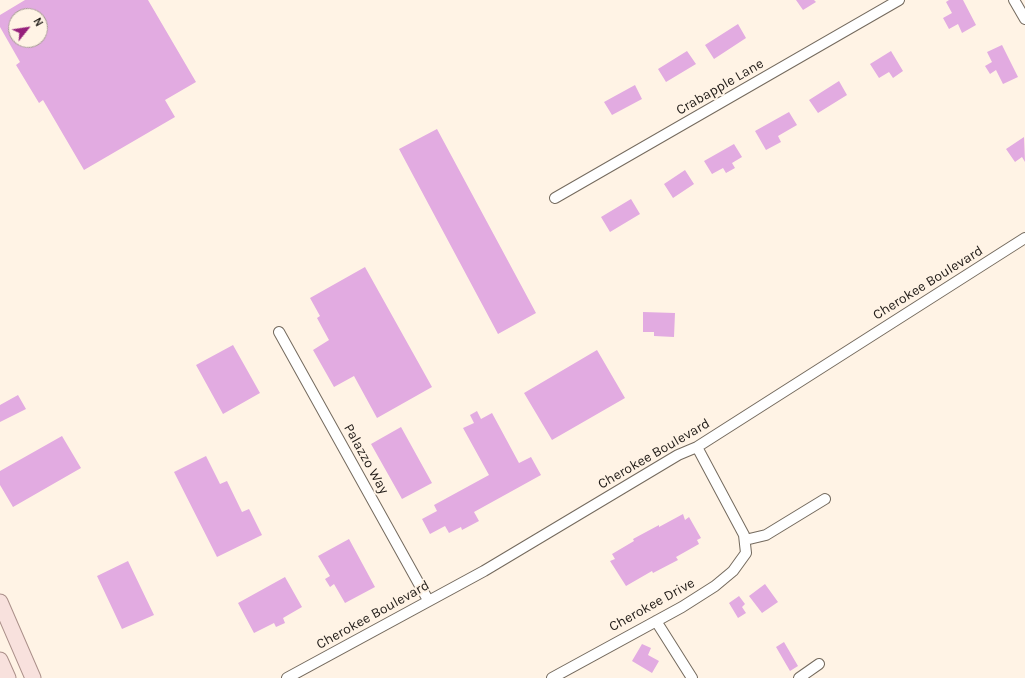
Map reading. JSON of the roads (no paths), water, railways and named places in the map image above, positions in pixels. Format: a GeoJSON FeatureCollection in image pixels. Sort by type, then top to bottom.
{"type":"FeatureCollection","features":[{"type":"Feature","properties":{"kind":"main road"},"geometry":{"type":"LineString","coordinates":[[0,602],[33,678]]}},
{"type":"Feature","properties":{"kind":"main road"},"geometry":{"type":"LineString","coordinates":[[0,660],[8,678]]}},
{"type":"Feature","properties":{"kind":"street","name":"Crabapple Lane"},"geometry":{"type":"LineString","coordinates":[[555,198],[899,0]]}},
{"type":"Feature","properties":{"kind":"street"},"geometry":{"type":"LineString","coordinates":[[1014,0],[1025,19]]}},
{"type":"Feature","properties":{"kind":"street","name":"Cherokee Boulevard"},"geometry":{"type":"LineString","coordinates":[[287,678],[428,600],[484,571],[678,455],[697,447],[1025,238]]}},
{"type":"Feature","properties":{"kind":"street","name":"Palazzo Way"},"geometry":{"type":"LineString","coordinates":[[279,332],[428,600]]}},
{"type":"Feature","properties":{"kind":"street"},"geometry":{"type":"LineString","coordinates":[[697,447],[744,535],[745,540],[766,535],[825,498]]}},
{"type":"Feature","properties":{"kind":"street","name":"Cherokee Drive"},"geometry":{"type":"LineString","coordinates":[[552,678],[656,621],[710,589],[733,571],[746,553],[745,540]]}},
{"type":"Feature","properties":{"kind":"street"},"geometry":{"type":"LineString","coordinates":[[656,621],[692,678]]}},
{"type":"Feature","properties":{"kind":"street"},"geometry":{"type":"LineString","coordinates":[[798,678],[819,664]]}},
{"type":"Feature","properties":{"kind":"street"},"geometry":{"type":"LineString","coordinates":[[300,678],[306,668]]}}]}
